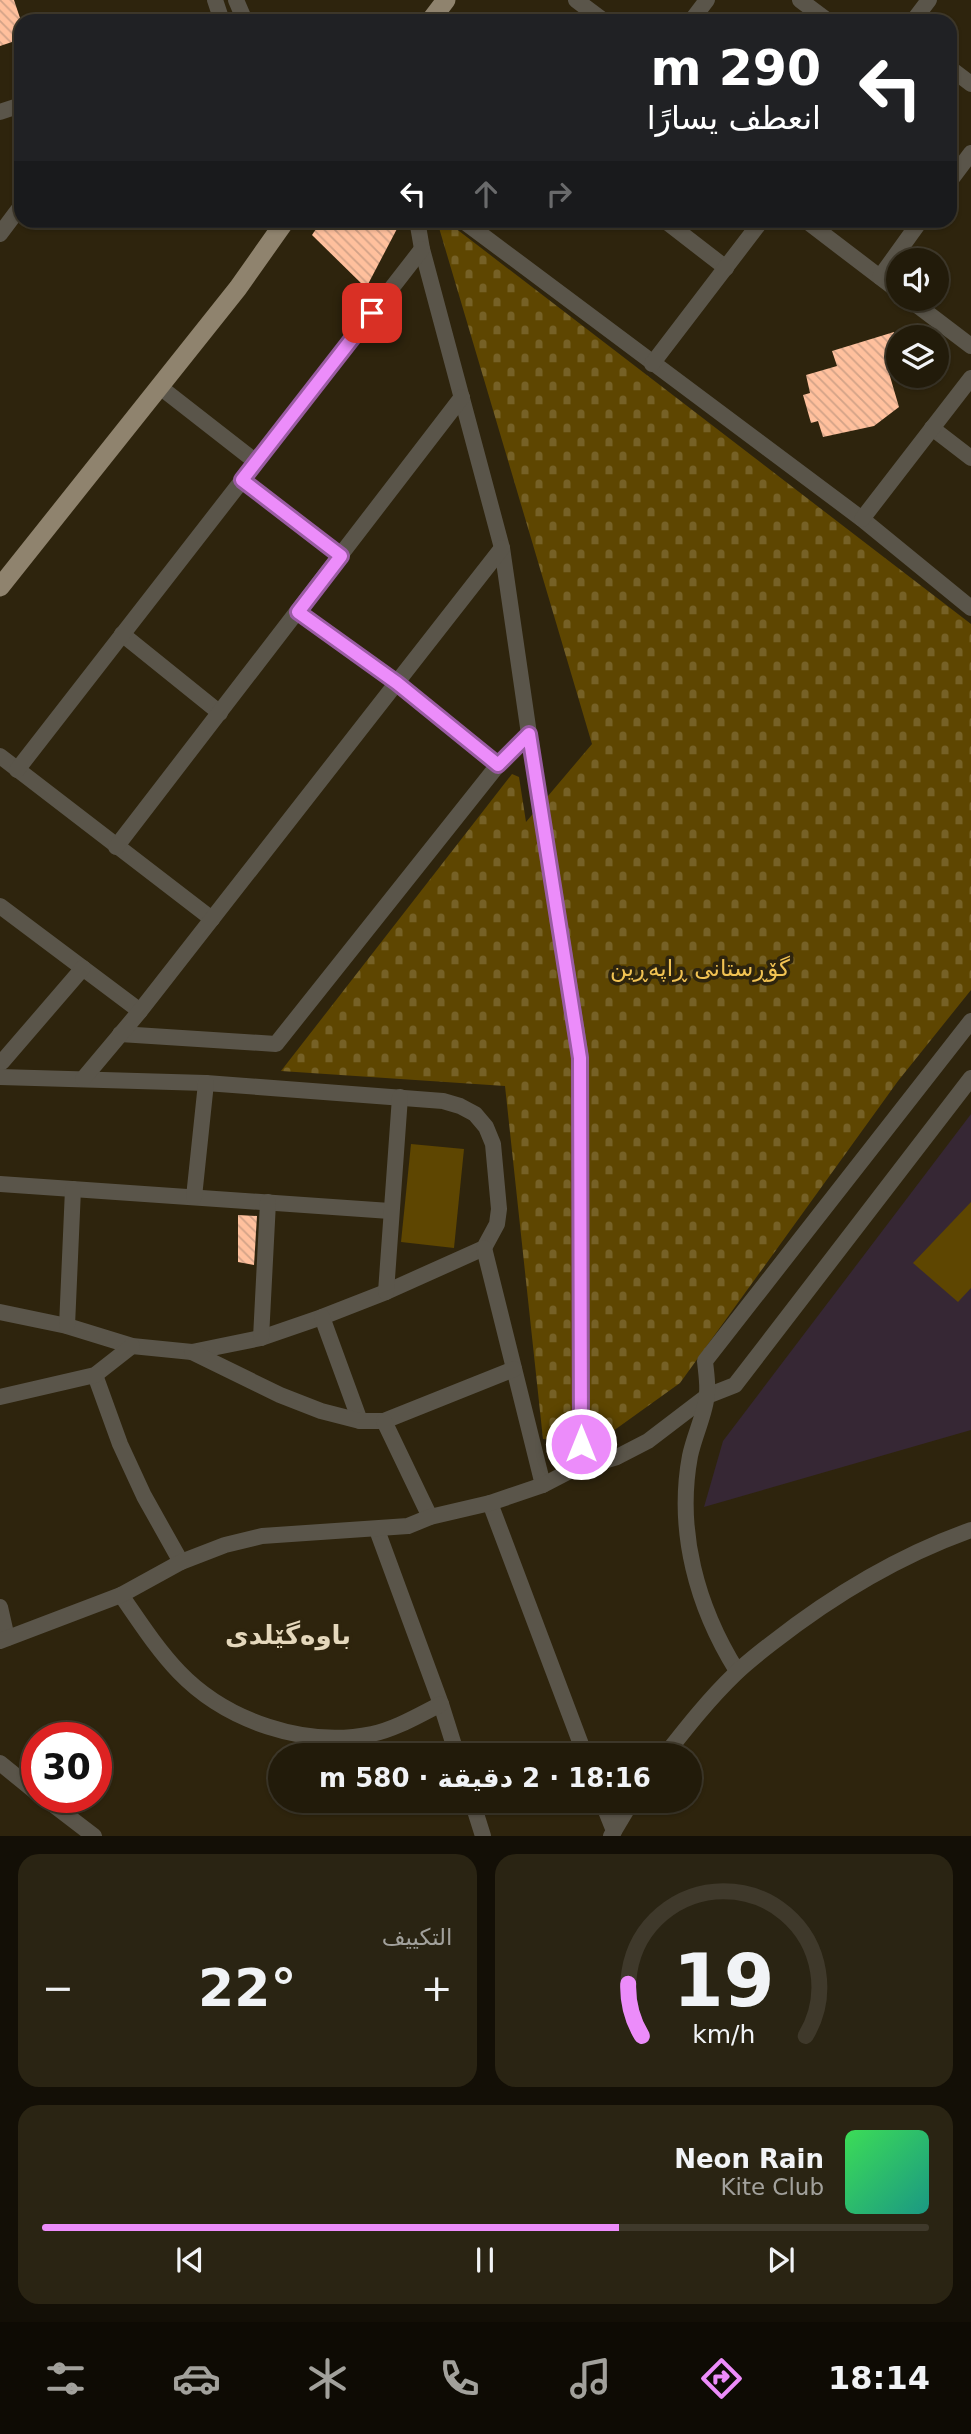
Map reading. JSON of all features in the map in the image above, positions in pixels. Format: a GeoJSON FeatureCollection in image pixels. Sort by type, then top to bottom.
{"type":"FeatureCollection","features":[{"type":"Feature","properties":{"kind":"main road"},"geometry":{"type":"LineString","coordinates":[[435,14],[446,0]]}},
{"type":"Feature","properties":{"kind":"main road"},"geometry":{"type":"LineString","coordinates":[[0,587],[238,288],[280,228]]}},
{"type":"Feature","properties":{"kind":"street"},"geometry":{"type":"LineString","coordinates":[[576,0],[595,14]]}},
{"type":"Feature","properties":{"kind":"street"},"geometry":{"type":"LineString","coordinates":[[696,14],[707,0]]}},
{"type":"Feature","properties":{"kind":"street"},"geometry":{"type":"LineString","coordinates":[[800,0],[819,14]]}},
{"type":"Feature","properties":{"kind":"street"},"geometry":{"type":"LineString","coordinates":[[918,14],[929,0]]}},
{"type":"Feature","properties":{"kind":"street"},"geometry":{"type":"LineString","coordinates":[[957,73],[971,84]]}},
{"type":"Feature","properties":{"kind":"street"},"geometry":{"type":"LineString","coordinates":[[957,172],[971,153]]}},
{"type":"Feature","properties":{"kind":"street"},"geometry":{"type":"LineString","coordinates":[[0,234],[14,215]]}},
{"type":"Feature","properties":{"kind":"street"},"geometry":{"type":"LineString","coordinates":[[418,228],[502,548],[580,1058],[581,1469]]}},
{"type":"Feature","properties":{"kind":"street"},"geometry":{"type":"LineString","coordinates":[[473,228],[862,519],[971,608]]}},
{"type":"Feature","properties":{"kind":"street"},"geometry":{"type":"LineString","coordinates":[[674,228],[726,268]]}},
{"type":"Feature","properties":{"kind":"street"},"geometry":{"type":"LineString","coordinates":[[652,364],[756,228]]}},
{"type":"Feature","properties":{"kind":"street"},"geometry":{"type":"LineString","coordinates":[[816,228],[886,282]]}},
{"type":"Feature","properties":{"kind":"street"},"geometry":{"type":"LineString","coordinates":[[880,277],[915,228]]}},
{"type":"Feature","properties":{"kind":"street"},"geometry":{"type":"LineString","coordinates":[[17,769],[422,249]]}},
{"type":"Feature","properties":{"kind":"street"},"geometry":{"type":"LineString","coordinates":[[925,311],[971,346]]}},
{"type":"Feature","properties":{"kind":"street"},"geometry":{"type":"LineString","coordinates":[[862,519],[971,378]]}},
{"type":"Feature","properties":{"kind":"street"},"geometry":{"type":"LineString","coordinates":[[160,387],[256,462]]}},
{"type":"Feature","properties":{"kind":"street"},"geometry":{"type":"LineString","coordinates":[[116,847],[462,397]]}},
{"type":"Feature","properties":{"kind":"street"},"geometry":{"type":"LineString","coordinates":[[932,428],[971,458]]}},
{"type":"Feature","properties":{"kind":"street"},"geometry":{"type":"LineString","coordinates":[[242,480],[341,556]]}},
{"type":"Feature","properties":{"kind":"street"},"geometry":{"type":"LineString","coordinates":[[83,1079],[140,1011],[502,548]]}},
{"type":"Feature","properties":{"kind":"street"},"geometry":{"type":"LineString","coordinates":[[298,612],[397,683],[498,765]]}},
{"type":"Feature","properties":{"kind":"street"},"geometry":{"type":"LineString","coordinates":[[122,634],[220,713]]}},
{"type":"Feature","properties":{"kind":"street"},"geometry":{"type":"LineString","coordinates":[[120,1034],[276,1044],[498,765],[529,734]]}},
{"type":"Feature","properties":{"kind":"street"},"geometry":{"type":"LineString","coordinates":[[0,756],[212,919]]}},
{"type":"Feature","properties":{"kind":"street"},"geometry":{"type":"LineString","coordinates":[[0,906],[140,1011]]}},
{"type":"Feature","properties":{"kind":"street"},"geometry":{"type":"LineString","coordinates":[[0,1312],[67,1326],[132,1346],[192,1352],[261,1338],[386,1292],[484,1248],[497,1224],[499,1209],[493,1144],[486,1127],[475,1114],[460,1106],[443,1101],[400,1097],[205,1083],[27,1078],[1,1066],[83,968]]}},
{"type":"Feature","properties":{"kind":"street"},"geometry":{"type":"LineString","coordinates":[[737,1671],[710,1624],[696,1580],[688,1534],[686,1484],[690,1456],[707,1396],[705,1361],[971,1021]]}},
{"type":"Feature","properties":{"kind":"street"},"geometry":{"type":"LineString","coordinates":[[0,1607],[3,1640],[121,1595],[181,1562],[225,1545],[262,1536],[408,1526],[430,1517],[490,1503],[543,1485],[570,1471],[617,1457],[648,1441],[707,1396],[735,1385],[971,1078]]}},
{"type":"Feature","properties":{"kind":"street"},"geometry":{"type":"LineString","coordinates":[[194,1197],[205,1083]]}},
{"type":"Feature","properties":{"kind":"street"},"geometry":{"type":"LineString","coordinates":[[386,1292],[400,1097]]}},
{"type":"Feature","properties":{"kind":"street"},"geometry":{"type":"LineString","coordinates":[[0,1184],[390,1211]]}},
{"type":"Feature","properties":{"kind":"street"},"geometry":{"type":"LineString","coordinates":[[67,1326],[73,1189]]}},
{"type":"Feature","properties":{"kind":"street"},"geometry":{"type":"LineString","coordinates":[[261,1338],[268,1202]]}},
{"type":"Feature","properties":{"kind":"street"},"geometry":{"type":"LineString","coordinates":[[484,1248],[543,1485]]}},
{"type":"Feature","properties":{"kind":"street"},"geometry":{"type":"LineString","coordinates":[[322,1317],[360,1421]]}},
{"type":"Feature","properties":{"kind":"street"},"geometry":{"type":"LineString","coordinates":[[0,1397],[95,1375],[132,1346]]}},
{"type":"Feature","properties":{"kind":"street"},"geometry":{"type":"LineString","coordinates":[[192,1352],[280,1395],[321,1411],[360,1421],[384,1421],[514,1369]]}},
{"type":"Feature","properties":{"kind":"street"},"geometry":{"type":"LineString","coordinates":[[95,1375],[129,1465],[181,1562]]}},
{"type":"Feature","properties":{"kind":"street"},"geometry":{"type":"LineString","coordinates":[[384,1421],[430,1517]]}},
{"type":"Feature","properties":{"kind":"street"},"geometry":{"type":"LineString","coordinates":[[490,1503],[580,1743]]}},
{"type":"Feature","properties":{"kind":"street"},"geometry":{"type":"LineString","coordinates":[[377,1530],[453,1743]]}},
{"type":"Feature","properties":{"kind":"street"},"geometry":{"type":"LineString","coordinates":[[675,1743],[737,1671],[806,1617],[857,1584],[920,1551],[971,1530]]}},
{"type":"Feature","properties":{"kind":"street"},"geometry":{"type":"LineString","coordinates":[[121,1595],[160,1651],[181,1674],[204,1694],[236,1714],[268,1726],[304,1735],[341,1737],[373,1734],[404,1723],[441,1704]]}},
{"type":"Feature","properties":{"kind":"street"},"geometry":{"type":"LineString","coordinates":[[1,1766],[21,1781]]}},
{"type":"Feature","properties":{"kind":"street"},"geometry":{"type":"LineString","coordinates":[[64,1813],[94,1836]]}},
{"type":"Feature","properties":{"kind":"street"},"geometry":{"type":"LineString","coordinates":[[476,1813],[483,1836]]}},
{"type":"Feature","properties":{"kind":"street"},"geometry":{"type":"LineString","coordinates":[[606,1813],[612,1833]]}},
{"type":"Feature","properties":{"kind":"street"},"geometry":{"type":"LineString","coordinates":[[612,1833],[624,1813]]}},
{"type":"Feature","properties":{"kind":"shaded area"},"geometry":{"type":"Polygon","coordinates":[[[971,1114],[971,1430],[704,1507],[723,1441],[971,1114]]]}},
{"type":"Feature","properties":{"kind":"green space","name":"گۆڕستانی ڕاپەڕین"},"geometry":{"type":"Polygon","coordinates":[[[439,228],[455,228],[971,624],[971,990],[898,1081],[680,1383],[595,1444],[543,1439],[505,1086],[281,1071],[512,774],[519,777],[526,822],[592,744],[439,228]]]}},
{"type":"Feature","properties":{"kind":"green space"},"geometry":{"type":"Polygon","coordinates":[[[411,1144],[464,1149],[454,1248],[401,1242],[411,1144]]]}},
{"type":"Feature","properties":{"kind":"green space"},"geometry":{"type":"Polygon","coordinates":[[[971,1202],[971,1288],[958,1302],[913,1263],[971,1202]]]}},
{"type":"Feature","properties":{"kind":"building"},"geometry":{"type":"Polygon","coordinates":[[[0,0],[14,0],[19,14],[14,14],[14,41],[0,46],[0,0]]]}},
{"type":"Feature","properties":{"kind":"building"},"geometry":{"type":"Polygon","coordinates":[[[317,228],[397,228],[366,288],[312,235],[317,228]]]}},
{"type":"Feature","properties":{"kind":"building"},"geometry":{"type":"Polygon","coordinates":[[[886,334],[886,388],[893,388],[899,407],[874,426],[823,437],[818,421],[811,423],[803,395],[810,393],[806,375],[837,366],[832,351],[886,334]]]}},
{"type":"Feature","properties":{"kind":"building"},"geometry":{"type":"Polygon","coordinates":[[[238,1215],[257,1216],[254,1265],[238,1262],[238,1215]]]}},
{"type":"Feature","properties":{"kind":"district","name":"باوەگێلدی"},"geometry":{"type":"Point","coordinates":[288,1635]}},
{"type":"Feature","properties":{"kind":"route"},"geometry":{"type":"LineString","coordinates":[[372,313],[242,480],[341,556],[298,612],[397,683],[498,765],[529,734],[580,1058],[581,1444]]}}]}
